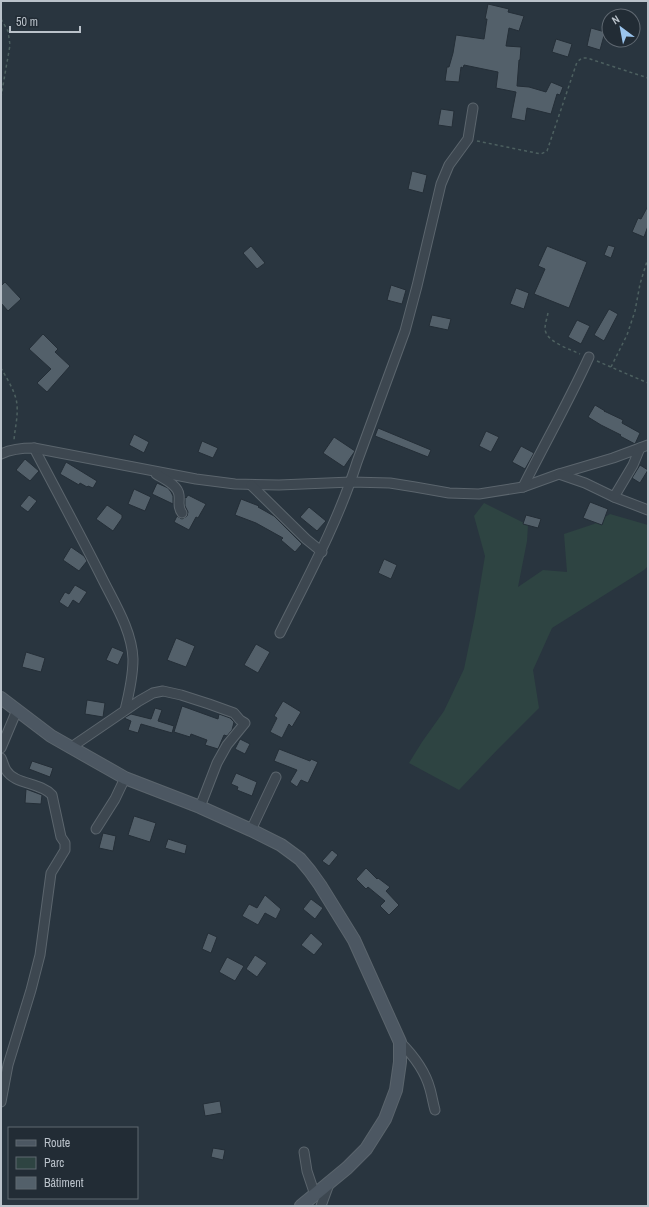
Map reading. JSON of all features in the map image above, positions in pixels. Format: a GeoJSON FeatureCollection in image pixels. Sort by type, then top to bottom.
{"type":"FeatureCollection","features":[{"type":"Feature","properties":{"kind":"main road"},"geometry":{"type":"LineString","coordinates":[[1,698],[51,736],[125,778],[200,807],[281,845],[300,859],[320,885],[354,940],[400,1042],[400,1062],[396,1090],[385,1119],[366,1149],[329,1184],[318,1201],[301,1206]]}},
{"type":"Feature","properties":{"kind":"street"},"geometry":{"type":"LineString","coordinates":[[280,633],[322,552],[351,482],[405,331],[442,184],[449,165],[468,139],[473,108]]}},
{"type":"Feature","properties":{"kind":"street"},"geometry":{"type":"LineString","coordinates":[[523,487],[575,388],[589,358]]}},
{"type":"Feature","properties":{"kind":"street"},"geometry":{"type":"LineString","coordinates":[[1,454],[13,450],[34,448],[196,479],[251,485],[351,482],[390,483],[449,493],[479,494],[523,487],[644,447]]}},
{"type":"Feature","properties":{"kind":"street"},"geometry":{"type":"LineString","coordinates":[[614,497],[644,447]]}},
{"type":"Feature","properties":{"kind":"street"},"geometry":{"type":"LineString","coordinates":[[34,448],[94,562],[122,619],[130,640],[133,659],[131,683],[125,710]]}},
{"type":"Feature","properties":{"kind":"street"},"geometry":{"type":"LineString","coordinates":[[152,471],[174,486],[177,490],[179,494],[179,508],[182,514]]}},
{"type":"Feature","properties":{"kind":"street"},"geometry":{"type":"LineString","coordinates":[[560,474],[648,510]]}},
{"type":"Feature","properties":{"kind":"street"},"geometry":{"type":"LineString","coordinates":[[251,485],[306,539],[322,552]]}},
{"type":"Feature","properties":{"kind":"street"},"geometry":{"type":"LineString","coordinates":[[70,748],[125,710],[147,696],[158,692],[163,691],[234,713],[245,723],[227,745],[217,763],[200,807]]}},
{"type":"Feature","properties":{"kind":"street"},"geometry":{"type":"LineString","coordinates":[[1,748],[17,710]]}},
{"type":"Feature","properties":{"kind":"street"},"geometry":{"type":"LineString","coordinates":[[1,758],[6,771],[14,778],[47,790],[52,795],[60,837],[65,843],[65,850],[51,873],[40,955],[8,1065],[1,1102]]}},
{"type":"Feature","properties":{"kind":"street"},"geometry":{"type":"LineString","coordinates":[[251,830],[276,777]]}},
{"type":"Feature","properties":{"kind":"street"},"geometry":{"type":"LineString","coordinates":[[96,829],[115,799],[125,778]]}},
{"type":"Feature","properties":{"kind":"street"},"geometry":{"type":"LineString","coordinates":[[400,1042],[411,1053],[426,1076],[435,1110]]}},
{"type":"Feature","properties":{"kind":"street"},"geometry":{"type":"LineString","coordinates":[[304,1152],[307,1171],[318,1201]]}},
{"type":"Feature","properties":{"kind":"path"},"geometry":{"type":"LineString","coordinates":[[1,19],[8,31],[10,45],[1,97]]}},
{"type":"Feature","properties":{"kind":"path"},"geometry":{"type":"LineString","coordinates":[[468,139],[541,154],[547,151],[577,62],[582,58],[587,58],[648,78]]}},
{"type":"Feature","properties":{"kind":"path"},"geometry":{"type":"LineString","coordinates":[[611,368],[627,335],[636,311],[640,284],[648,258]]}},
{"type":"Feature","properties":{"kind":"path"},"geometry":{"type":"LineString","coordinates":[[1,368],[14,392],[17,404],[17,418],[13,450]]}},
{"type":"Feature","properties":{"kind":"green space"},"geometry":{"type":"Polygon","coordinates":[[[484,503],[528,525],[527,541],[518,587],[543,570],[567,572],[564,534],[594,524],[610,514],[648,525],[648,566],[552,628],[533,670],[539,708],[459,790],[409,763],[444,711],[464,669],[485,556],[474,516],[484,503]]]}},
{"type":"Feature","properties":{"kind":"building"},"geometry":{"type":"Polygon","coordinates":[[[488,4],[509,9],[508,12],[524,16],[519,31],[509,28],[506,46],[521,47],[517,86],[529,87],[546,92],[551,82],[563,87],[560,95],[557,94],[551,114],[527,108],[525,121],[511,118],[516,92],[496,88],[498,72],[464,65],[463,68],[461,67],[459,82],[445,81],[447,67],[449,67],[453,53],[456,35],[484,39],[487,19],[485,19],[488,4]]]}},
{"type":"Feature","properties":{"kind":"building"},"geometry":{"type":"Polygon","coordinates":[[[591,28],[601,31],[600,50],[587,46],[591,28]]]}},
{"type":"Feature","properties":{"kind":"building"},"geometry":{"type":"Polygon","coordinates":[[[556,39],[572,44],[568,57],[552,52],[556,39]]]}},
{"type":"Feature","properties":{"kind":"building"},"geometry":{"type":"Polygon","coordinates":[[[441,109],[454,111],[452,127],[438,125],[441,109]]]}},
{"type":"Feature","properties":{"kind":"building"},"geometry":{"type":"Polygon","coordinates":[[[412,171],[427,175],[423,193],[408,189],[412,171]]]}},
{"type":"Feature","properties":{"kind":"building"},"geometry":{"type":"Polygon","coordinates":[[[648,206],[648,226],[644,237],[632,232],[638,218],[641,219],[648,206]]]}},
{"type":"Feature","properties":{"kind":"building"},"geometry":{"type":"Polygon","coordinates":[[[608,245],[615,247],[611,258],[604,255],[608,245]]]}},
{"type":"Feature","properties":{"kind":"building"},"geometry":{"type":"Polygon","coordinates":[[[251,246],[265,263],[257,269],[243,253],[251,246]]]}},
{"type":"Feature","properties":{"kind":"building"},"geometry":{"type":"Polygon","coordinates":[[[547,246],[587,262],[569,308],[534,294],[545,269],[538,266],[547,246]]]}},
{"type":"Feature","properties":{"kind":"building"},"geometry":{"type":"Polygon","coordinates":[[[5,282],[21,299],[8,311],[1,303],[1,286],[5,282]]]}},
{"type":"Feature","properties":{"kind":"building"},"geometry":{"type":"Polygon","coordinates":[[[391,285],[406,290],[402,304],[387,300],[391,285]]]}},
{"type":"Feature","properties":{"kind":"building"},"geometry":{"type":"Polygon","coordinates":[[[516,288],[529,293],[524,309],[510,304],[516,288]]]}},
{"type":"Feature","properties":{"kind":"building"},"geometry":{"type":"Polygon","coordinates":[[[609,309],[618,314],[604,341],[594,335],[609,309]]]}},
{"type":"Feature","properties":{"kind":"building"},"geometry":{"type":"Polygon","coordinates":[[[432,315],[451,319],[448,330],[429,326],[432,315]]]}},
{"type":"Feature","properties":{"kind":"building"},"geometry":{"type":"Polygon","coordinates":[[[577,320],[590,326],[581,344],[568,337],[577,320]]]}},
{"type":"Feature","properties":{"kind":"building"},"geometry":{"type":"Polygon","coordinates":[[[43,334],[58,349],[55,352],[70,366],[47,392],[37,383],[51,369],[29,349],[43,334]]]}},
{"type":"Feature","properties":{"kind":"building"},"geometry":{"type":"Polygon","coordinates":[[[595,405],[623,420],[622,423],[640,433],[635,444],[588,417],[595,405]]]}},
{"type":"Feature","properties":{"kind":"building"},"geometry":{"type":"Polygon","coordinates":[[[378,428],[431,450],[428,457],[375,436],[378,428]]]}},
{"type":"Feature","properties":{"kind":"building"},"geometry":{"type":"Polygon","coordinates":[[[486,431],[499,437],[491,452],[479,446],[486,431]]]}},
{"type":"Feature","properties":{"kind":"building"},"geometry":{"type":"Polygon","coordinates":[[[134,434],[149,442],[144,453],[129,445],[134,434]]]}},
{"type":"Feature","properties":{"kind":"building"},"geometry":{"type":"Polygon","coordinates":[[[334,437],[355,451],[344,467],[323,453],[334,437]]]}},
{"type":"Feature","properties":{"kind":"building"},"geometry":{"type":"Polygon","coordinates":[[[202,441],[218,448],[213,458],[198,452],[202,441]]]}},
{"type":"Feature","properties":{"kind":"building"},"geometry":{"type":"Polygon","coordinates":[[[521,446],[534,453],[525,469],[512,462],[521,446]]]}},
{"type":"Feature","properties":{"kind":"building"},"geometry":{"type":"Polygon","coordinates":[[[25,459],[39,471],[30,481],[16,470],[25,459]]]}},
{"type":"Feature","properties":{"kind":"building"},"geometry":{"type":"Polygon","coordinates":[[[66,462],[97,481],[93,488],[87,487],[80,483],[79,485],[60,474],[66,462]]]}},
{"type":"Feature","properties":{"kind":"building"},"geometry":{"type":"Polygon","coordinates":[[[640,465],[648,470],[640,483],[632,478],[640,465]]]}},
{"type":"Feature","properties":{"kind":"building"},"geometry":{"type":"Polygon","coordinates":[[[157,483],[168,488],[173,496],[173,504],[152,494],[157,483]]]}},
{"type":"Feature","properties":{"kind":"building"},"geometry":{"type":"Polygon","coordinates":[[[134,489],[151,497],[145,511],[128,504],[134,489]]]}},
{"type":"Feature","properties":{"kind":"building"},"geometry":{"type":"Polygon","coordinates":[[[29,495],[37,501],[28,512],[20,506],[29,495]]]}},
{"type":"Feature","properties":{"kind":"building"},"geometry":{"type":"Polygon","coordinates":[[[188,495],[206,504],[198,518],[196,517],[189,530],[174,522],[177,516],[182,519],[187,516],[188,512],[185,506],[185,497],[186,498],[188,495]]]}},
{"type":"Feature","properties":{"kind":"building"},"geometry":{"type":"Polygon","coordinates":[[[241,499],[259,506],[258,507],[274,516],[302,544],[295,552],[281,540],[283,538],[256,523],[235,515],[241,499]]]}},
{"type":"Feature","properties":{"kind":"building"},"geometry":{"type":"Polygon","coordinates":[[[590,502],[608,509],[602,525],[583,518],[590,502]]]}},
{"type":"Feature","properties":{"kind":"building"},"geometry":{"type":"Polygon","coordinates":[[[107,505],[122,515],[122,518],[113,531],[96,519],[107,505]]]}},
{"type":"Feature","properties":{"kind":"building"},"geometry":{"type":"Polygon","coordinates":[[[309,507],[326,521],[317,531],[300,517],[309,507]]]}},
{"type":"Feature","properties":{"kind":"building"},"geometry":{"type":"Polygon","coordinates":[[[526,515],[541,519],[538,528],[523,524],[526,515]]]}},
{"type":"Feature","properties":{"kind":"building"},"geometry":{"type":"Polygon","coordinates":[[[71,547],[84,556],[87,561],[79,571],[63,560],[71,547]]]}},
{"type":"Feature","properties":{"kind":"building"},"geometry":{"type":"Polygon","coordinates":[[[384,559],[397,565],[391,579],[378,573],[384,559]]]}},
{"type":"Feature","properties":{"kind":"building"},"geometry":{"type":"Polygon","coordinates":[[[75,585],[87,592],[79,604],[73,600],[68,608],[59,602],[65,592],[69,594],[75,585]]]}},
{"type":"Feature","properties":{"kind":"building"},"geometry":{"type":"Polygon","coordinates":[[[176,638],[195,646],[186,667],[167,660],[176,638]]]}},
{"type":"Feature","properties":{"kind":"building"},"geometry":{"type":"Polygon","coordinates":[[[256,644],[270,652],[258,673],[244,665],[256,644]]]}},
{"type":"Feature","properties":{"kind":"building"},"geometry":{"type":"Polygon","coordinates":[[[112,647],[124,652],[118,665],[106,660],[112,647]]]}},
{"type":"Feature","properties":{"kind":"building"},"geometry":{"type":"Polygon","coordinates":[[[26,652],[45,658],[41,672],[22,667],[26,652]]]}},
{"type":"Feature","properties":{"kind":"building"},"geometry":{"type":"Polygon","coordinates":[[[87,700],[105,703],[103,717],[85,714],[87,700]]]}},
{"type":"Feature","properties":{"kind":"building"},"geometry":{"type":"Polygon","coordinates":[[[283,701],[301,712],[292,727],[289,724],[282,738],[270,732],[277,718],[274,716],[283,701]]]}},
{"type":"Feature","properties":{"kind":"building"},"geometry":{"type":"Polygon","coordinates":[[[182,706],[218,719],[219,714],[230,718],[234,722],[232,730],[227,736],[224,735],[218,749],[205,745],[207,740],[191,734],[190,737],[174,732],[182,706]]]}},
{"type":"Feature","properties":{"kind":"building"},"geometry":{"type":"Polygon","coordinates":[[[155,708],[162,710],[158,721],[174,726],[172,733],[141,724],[138,733],[128,730],[131,721],[124,718],[131,714],[151,719],[155,708]]]}},
{"type":"Feature","properties":{"kind":"building"},"geometry":{"type":"Polygon","coordinates":[[[240,739],[250,744],[245,754],[235,749],[240,739]]]}},
{"type":"Feature","properties":{"kind":"building"},"geometry":{"type":"Polygon","coordinates":[[[279,749],[310,761],[311,759],[318,762],[308,783],[301,780],[297,787],[290,782],[297,770],[274,761],[279,749]]]}},
{"type":"Feature","properties":{"kind":"building"},"geometry":{"type":"Polygon","coordinates":[[[32,761],[53,768],[50,777],[29,769],[32,761]]]}},
{"type":"Feature","properties":{"kind":"building"},"geometry":{"type":"Polygon","coordinates":[[[236,773],[257,782],[252,796],[237,790],[238,787],[231,784],[236,773]]]}},
{"type":"Feature","properties":{"kind":"building"},"geometry":{"type":"Polygon","coordinates":[[[26,789],[42,795],[41,804],[25,803],[26,789]]]}},
{"type":"Feature","properties":{"kind":"building"},"geometry":{"type":"Polygon","coordinates":[[[134,816],[156,823],[150,842],[128,835],[134,816]]]}},
{"type":"Feature","properties":{"kind":"building"},"geometry":{"type":"Polygon","coordinates":[[[103,833],[116,836],[113,851],[99,848],[103,833]]]}},
{"type":"Feature","properties":{"kind":"building"},"geometry":{"type":"Polygon","coordinates":[[[168,839],[187,845],[185,854],[165,848],[168,839]]]}},
{"type":"Feature","properties":{"kind":"building"},"geometry":{"type":"Polygon","coordinates":[[[332,850],[338,855],[329,866],[322,861],[332,850]]]}},
{"type":"Feature","properties":{"kind":"building"},"geometry":{"type":"Polygon","coordinates":[[[366,868],[377,879],[378,878],[390,887],[386,891],[399,905],[389,915],[380,906],[385,901],[368,887],[366,889],[356,879],[366,868]]]}},
{"type":"Feature","properties":{"kind":"building"},"geometry":{"type":"Polygon","coordinates":[[[265,895],[281,909],[276,919],[265,913],[258,925],[242,916],[249,904],[257,908],[265,895]]]}},
{"type":"Feature","properties":{"kind":"building"},"geometry":{"type":"Polygon","coordinates":[[[311,899],[323,908],[315,919],[303,909],[311,899]]]}},
{"type":"Feature","properties":{"kind":"building"},"geometry":{"type":"Polygon","coordinates":[[[208,933],[217,937],[211,953],[202,949],[208,933]]]}},
{"type":"Feature","properties":{"kind":"building"},"geometry":{"type":"Polygon","coordinates":[[[311,933],[323,944],[314,955],[301,945],[311,933]]]}},
{"type":"Feature","properties":{"kind":"building"},"geometry":{"type":"Polygon","coordinates":[[[255,955],[267,963],[257,977],[246,969],[255,955]]]}},
{"type":"Feature","properties":{"kind":"building"},"geometry":{"type":"Polygon","coordinates":[[[227,957],[244,966],[235,981],[219,972],[227,957]]]}},
{"type":"Feature","properties":{"kind":"building"},"geometry":{"type":"Polygon","coordinates":[[[220,1101],[222,1113],[205,1116],[203,1104],[220,1101]]]}},
{"type":"Feature","properties":{"kind":"building"},"geometry":{"type":"Polygon","coordinates":[[[213,1148],[225,1150],[223,1160],[211,1157],[213,1148]]]}}]}
